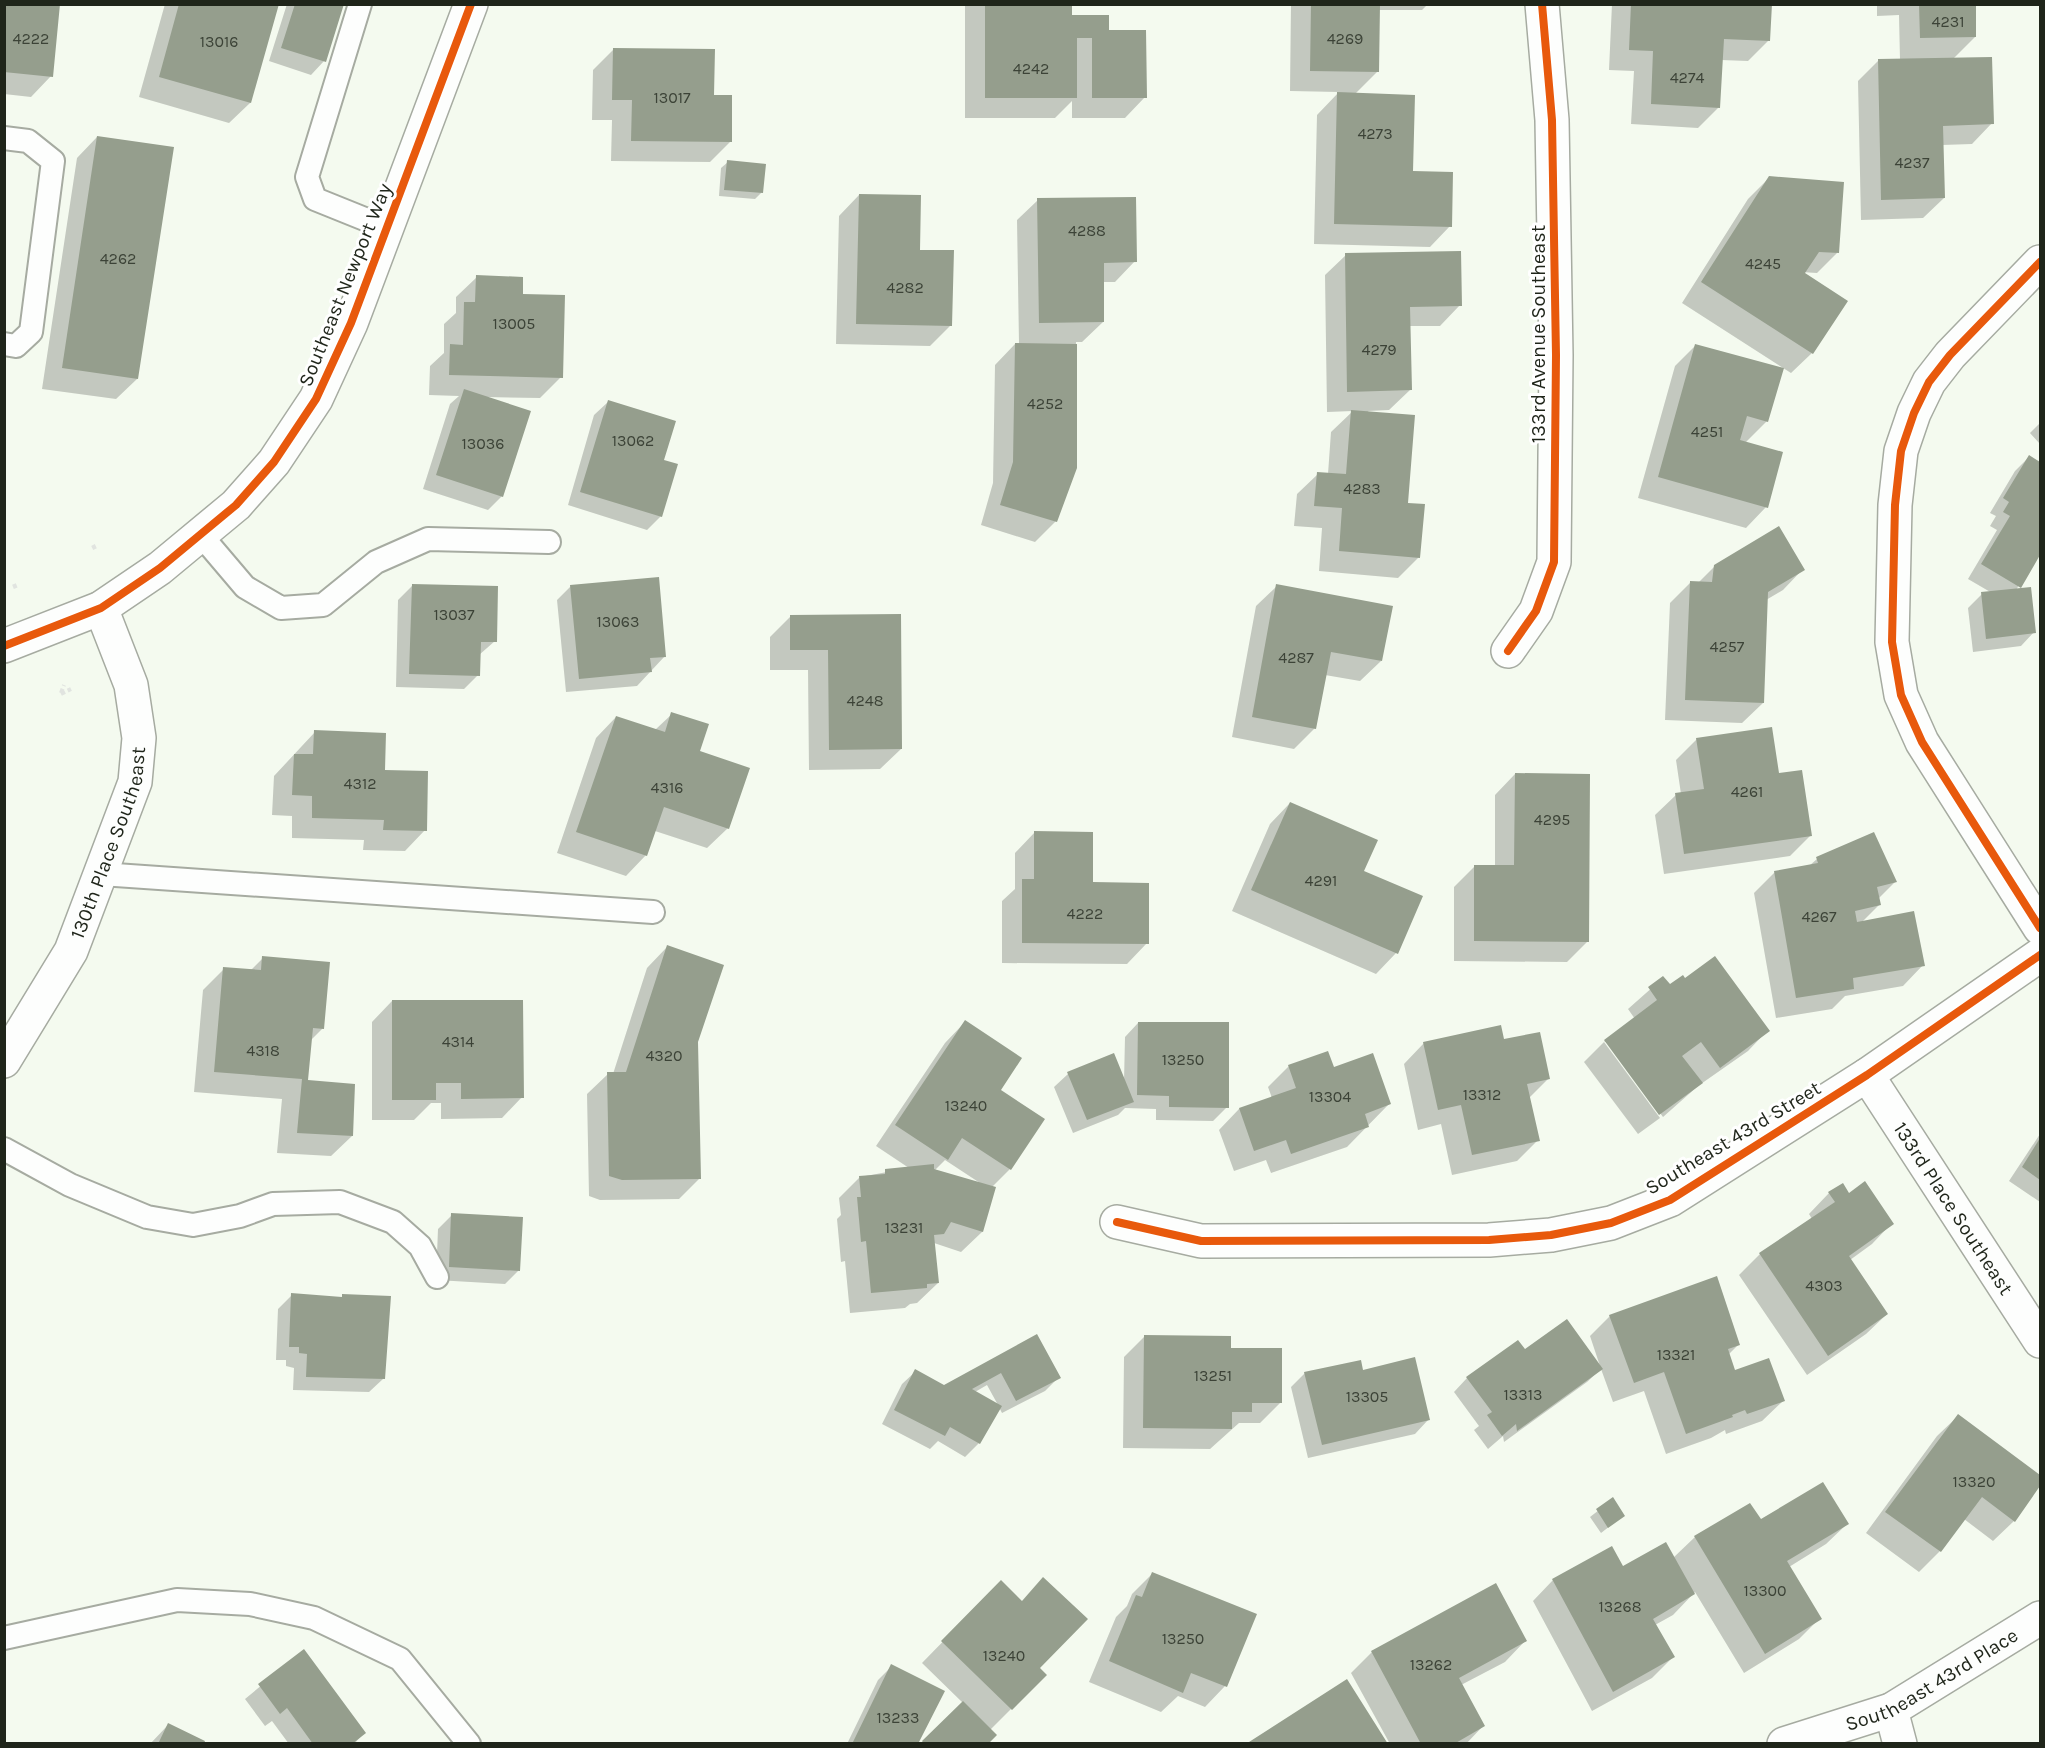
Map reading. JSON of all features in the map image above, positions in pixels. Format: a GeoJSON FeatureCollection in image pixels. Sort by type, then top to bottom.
{"type":"FeatureCollection","features":[{"type":"Feature","properties":{"kind":"street","name":"Southeast Newport Way"},"geometry":{"type":"LineString","coordinates":[[4,646],[100,608],[160,568],[236,505],[274,462],[316,399],[351,323],[471,4]]}},
{"type":"Feature","properties":{"kind":"street","name":"133rd Avenue Southeast"},"geometry":{"type":"LineString","coordinates":[[1508,651],[1536,611],[1554,561],[1556,354],[1552,132],[1542,4]]}},
{"type":"Feature","properties":{"kind":"street"},"geometry":{"type":"LineString","coordinates":[[2040,262],[1950,355],[1929,382],[1914,413],[1901,451],[1895,505],[1892,642],[1901,695],[1922,742],[2040,928]]}},
{"type":"Feature","properties":{"kind":"street","name":"130th Place Southeast"},"geometry":{"type":"LineString","coordinates":[[4,1061],[71,951],[135,782],[139,738],[131,685],[100,608]]}},
{"type":"Feature","properties":{"kind":"street","name":"Southeast 43rd Street"},"geometry":{"type":"LineString","coordinates":[[1117,1222],[1201,1240],[1489,1240],[1551,1235],[1611,1223],[1670,1200],[1867,1075],[2040,955]]}},
{"type":"Feature","properties":{"kind":"street","name":"133rd Place Southeast"},"geometry":{"type":"LineString","coordinates":[[1867,1075],[2040,1341]]}},
{"type":"Feature","properties":{"kind":"street","name":"Southeast 43rd Place"},"geometry":{"type":"LineString","coordinates":[[1784,1743],[1892,1710],[2040,1618]]}},
{"type":"Feature","properties":{"kind":"street"},"geometry":{"type":"LineString","coordinates":[[1892,1710],[1900,1743]]}},
{"type":"Feature","properties":{"kind":"lane"},"geometry":{"type":"LineString","coordinates":[[360,4],[307,177],[315,199],[387,228]]}},
{"type":"Feature","properties":{"kind":"lane"},"geometry":{"type":"LineString","coordinates":[[4,138],[28,141],[53,161],[32,333],[16,346],[4,344]]}},
{"type":"Feature","properties":{"kind":"lane"},"geometry":{"type":"LineString","coordinates":[[200,534],[245,587],[281,609],[323,605],[376,561],[428,539],[549,542]]}},
{"type":"Feature","properties":{"kind":"lane"},"geometry":{"type":"LineString","coordinates":[[101,874],[653,912]]}},
{"type":"Feature","properties":{"kind":"lane"},"geometry":{"type":"LineString","coordinates":[[4,1149],[70,1185],[147,1217],[194,1225],[240,1216],[273,1204],[340,1202],[393,1222],[420,1246],[437,1277]]}},
{"type":"Feature","properties":{"kind":"lane"},"geometry":{"type":"LineString","coordinates":[[4,1638],[177,1600],[250,1604],[314,1618],[400,1659],[460,1740]]}},
{"type":"Feature","properties":{"kind":"path"},"geometry":{"type":"LineString","coordinates":[[93,545],[96,550]]}},
{"type":"Feature","properties":{"kind":"path"},"geometry":{"type":"LineString","coordinates":[[64,685],[61,694],[71,688]]}},
{"type":"Feature","properties":{"kind":"building"},"geometry":{"type":"Polygon","coordinates":[[[4,4],[60,4],[53,77],[4,72],[4,4]]]}},
{"type":"Feature","properties":{"kind":"building"},"geometry":{"type":"Polygon","coordinates":[[[179,4],[279,4],[251,103],[159,77],[179,4]]]}},
{"type":"Feature","properties":{"kind":"building"},"geometry":{"type":"Polygon","coordinates":[[[295,4],[344,4],[326,62],[281,48],[295,4]]]}},
{"type":"Feature","properties":{"kind":"building"},"geometry":{"type":"Polygon","coordinates":[[[985,4],[1072,4],[1072,15],[1109,15],[1109,30],[1146,30],[1147,98],[1092,98],[1092,38],[1077,38],[1077,98],[985,98],[985,4]]]}},
{"type":"Feature","properties":{"kind":"building"},"geometry":{"type":"Polygon","coordinates":[[[1311,4],[1380,4],[1379,72],[1310,71],[1311,4]]]}},
{"type":"Feature","properties":{"kind":"building"},"geometry":{"type":"Polygon","coordinates":[[[1631,4],[1772,4],[1770,41],[1724,39],[1720,108],[1651,104],[1653,51],[1629,50],[1631,4]]]}},
{"type":"Feature","properties":{"kind":"building"},"geometry":{"type":"Polygon","coordinates":[[[1919,4],[1976,4],[1976,37],[1920,38],[1919,4]]]}},
{"type":"Feature","properties":{"kind":"building"},"geometry":{"type":"Polygon","coordinates":[[[613,48],[715,49],[714,95],[732,95],[732,142],[631,141],[632,100],[612,100],[613,48]]]}},
{"type":"Feature","properties":{"kind":"building"},"geometry":{"type":"Polygon","coordinates":[[[1992,57],[1994,124],[1943,126],[1945,198],[1881,200],[1878,59],[1992,57]]]}},
{"type":"Feature","properties":{"kind":"building"},"geometry":{"type":"Polygon","coordinates":[[[1337,92],[1415,95],[1413,171],[1453,172],[1452,227],[1334,224],[1337,92]]]}},
{"type":"Feature","properties":{"kind":"building"},"geometry":{"type":"Polygon","coordinates":[[[97,136],[174,147],[138,379],[62,368],[97,136]]]}},
{"type":"Feature","properties":{"kind":"building"},"geometry":{"type":"Polygon","coordinates":[[[727,160],[766,164],[763,193],[724,190],[727,160]]]}},
{"type":"Feature","properties":{"kind":"building"},"geometry":{"type":"Polygon","coordinates":[[[1769,176],[1844,182],[1839,253],[1819,252],[1805,273],[1848,301],[1813,354],[1701,282],[1769,176]]]}},
{"type":"Feature","properties":{"kind":"building"},"geometry":{"type":"Polygon","coordinates":[[[859,194],[921,195],[920,250],[954,250],[952,326],[856,324],[859,194]]]}},
{"type":"Feature","properties":{"kind":"building"},"geometry":{"type":"Polygon","coordinates":[[[1136,197],[1137,262],[1104,263],[1104,322],[1039,323],[1037,198],[1136,197]]]}},
{"type":"Feature","properties":{"kind":"building"},"geometry":{"type":"Polygon","coordinates":[[[1461,251],[1462,306],[1410,307],[1412,390],[1347,392],[1345,253],[1461,251]]]}},
{"type":"Feature","properties":{"kind":"building"},"geometry":{"type":"Polygon","coordinates":[[[476,275],[523,277],[523,294],[565,295],[563,378],[449,375],[450,344],[463,345],[464,302],[475,302],[476,275]]]}},
{"type":"Feature","properties":{"kind":"building"},"geometry":{"type":"Polygon","coordinates":[[[1015,343],[1077,344],[1077,468],[1057,522],[1000,505],[1013,462],[1015,343]]]}},
{"type":"Feature","properties":{"kind":"building"},"geometry":{"type":"Polygon","coordinates":[[[1695,344],[1784,368],[1768,422],[1747,416],[1740,440],[1783,452],[1768,508],[1658,477],[1695,344]]]}},
{"type":"Feature","properties":{"kind":"building"},"geometry":{"type":"Polygon","coordinates":[[[464,389],[531,411],[503,497],[436,475],[464,389]]]}},
{"type":"Feature","properties":{"kind":"building"},"geometry":{"type":"Polygon","coordinates":[[[608,400],[676,421],[664,460],[678,464],[662,517],[580,492],[608,400]]]}},
{"type":"Feature","properties":{"kind":"building"},"geometry":{"type":"Polygon","coordinates":[[[1351,410],[1415,415],[1408,503],[1425,504],[1420,558],[1339,551],[1342,508],[1314,506],[1317,472],[1346,474],[1351,410]]]}},
{"type":"Feature","properties":{"kind":"building"},"geometry":{"type":"Polygon","coordinates":[[[2029,455],[2040,462],[2040,555],[2021,588],[1981,564],[2010,516],[2003,512],[2009,502],[2003,498],[2029,455]]]}},
{"type":"Feature","properties":{"kind":"building"},"geometry":{"type":"Polygon","coordinates":[[[1779,526],[1805,570],[1768,592],[1764,703],[1685,700],[1690,581],[1712,582],[1714,565],[1779,526]]]}},
{"type":"Feature","properties":{"kind":"building"},"geometry":{"type":"Polygon","coordinates":[[[659,577],[666,657],[650,658],[652,672],[579,679],[570,585],[659,577]]]}},
{"type":"Feature","properties":{"kind":"building"},"geometry":{"type":"Polygon","coordinates":[[[412,584],[498,586],[497,642],[481,642],[480,676],[409,674],[412,584]]]}},
{"type":"Feature","properties":{"kind":"building"},"geometry":{"type":"Polygon","coordinates":[[[1276,584],[1393,606],[1382,661],[1331,652],[1316,729],[1252,717],[1276,584]]]}},
{"type":"Feature","properties":{"kind":"building"},"geometry":{"type":"Polygon","coordinates":[[[2031,587],[2036,633],[1986,639],[1981,592],[2031,587]]]}},
{"type":"Feature","properties":{"kind":"building"},"geometry":{"type":"Polygon","coordinates":[[[901,614],[902,749],[829,750],[828,650],[790,650],[790,615],[901,614]]]}},
{"type":"Feature","properties":{"kind":"building"},"geometry":{"type":"Polygon","coordinates":[[[671,712],[709,724],[700,751],[750,768],[729,829],[664,807],[647,856],[576,832],[616,716],[665,732],[671,712]]]}},
{"type":"Feature","properties":{"kind":"building"},"geometry":{"type":"Polygon","coordinates":[[[1772,727],[1779,773],[1802,770],[1812,836],[1684,854],[1675,793],[1704,789],[1696,738],[1772,727]]]}},
{"type":"Feature","properties":{"kind":"building"},"geometry":{"type":"Polygon","coordinates":[[[314,730],[386,733],[385,770],[428,771],[427,831],[383,830],[384,820],[312,818],[312,796],[292,795],[294,754],[313,754],[314,730]]]}},
{"type":"Feature","properties":{"kind":"building"},"geometry":{"type":"Polygon","coordinates":[[[1515,773],[1590,774],[1589,942],[1474,941],[1474,865],[1514,865],[1515,773]]]}},
{"type":"Feature","properties":{"kind":"building"},"geometry":{"type":"Polygon","coordinates":[[[1290,802],[1378,840],[1364,871],[1423,896],[1398,954],[1251,890],[1290,802]]]}},
{"type":"Feature","properties":{"kind":"building"},"geometry":{"type":"Polygon","coordinates":[[[1034,831],[1093,832],[1093,882],[1149,883],[1149,944],[1022,943],[1022,879],[1034,879],[1034,831]]]}},
{"type":"Feature","properties":{"kind":"building"},"geometry":{"type":"Polygon","coordinates":[[[1874,832],[1897,882],[1877,887],[1881,905],[1855,911],[1857,922],[1914,911],[1925,966],[1853,978],[1854,989],[1796,998],[1774,871],[1818,863],[1816,857],[1874,832]]]}},
{"type":"Feature","properties":{"kind":"building"},"geometry":{"type":"Polygon","coordinates":[[[667,945],[724,965],[698,1042],[701,1179],[622,1180],[609,1176],[607,1072],[626,1072],[667,945]]]}},
{"type":"Feature","properties":{"kind":"building"},"geometry":{"type":"Polygon","coordinates":[[[262,956],[330,962],[324,1029],[313,1028],[308,1080],[355,1084],[353,1136],[297,1133],[302,1079],[214,1072],[223,967],[261,970],[262,956]]]}},
{"type":"Feature","properties":{"kind":"building"},"geometry":{"type":"Polygon","coordinates":[[[1715,956],[1770,1031],[1720,1068],[1701,1042],[1682,1056],[1703,1083],[1659,1115],[1604,1040],[1657,1000],[1648,987],[1663,976],[1670,984],[1683,975],[1685,978],[1715,956]]]}},
{"type":"Feature","properties":{"kind":"building"},"geometry":{"type":"Polygon","coordinates":[[[392,1000],[523,1000],[524,1098],[461,1099],[461,1083],[436,1083],[436,1100],[392,1100],[392,1000]]]}},
{"type":"Feature","properties":{"kind":"building"},"geometry":{"type":"Polygon","coordinates":[[[965,1020],[1022,1058],[1001,1090],[1045,1119],[1011,1170],[962,1138],[948,1160],[895,1125],[965,1020]]]}},
{"type":"Feature","properties":{"kind":"building"},"geometry":{"type":"Polygon","coordinates":[[[1138,1022],[1229,1022],[1229,1108],[1169,1107],[1169,1096],[1137,1095],[1138,1022]]]}},
{"type":"Feature","properties":{"kind":"building"},"geometry":{"type":"Polygon","coordinates":[[[1501,1025],[1504,1039],[1540,1032],[1550,1079],[1527,1084],[1540,1141],[1472,1155],[1461,1105],[1438,1110],[1423,1042],[1501,1025]]]}},
{"type":"Feature","properties":{"kind":"building"},"geometry":{"type":"Polygon","coordinates":[[[1328,1051],[1334,1067],[1373,1053],[1391,1104],[1365,1114],[1369,1127],[1291,1154],[1286,1140],[1254,1151],[1239,1108],[1296,1088],[1288,1065],[1328,1051]]]}},
{"type":"Feature","properties":{"kind":"building"},"geometry":{"type":"Polygon","coordinates":[[[1114,1053],[1134,1102],[1087,1120],[1067,1072],[1114,1053]]]}},
{"type":"Feature","properties":{"kind":"building"},"geometry":{"type":"Polygon","coordinates":[[[2040,1138],[2040,1180],[2022,1167],[2040,1138]]]}},
{"type":"Feature","properties":{"kind":"building"},"geometry":{"type":"Polygon","coordinates":[[[934,1164],[934,1169],[996,1187],[983,1232],[951,1222],[944,1234],[934,1235],[939,1283],[927,1284],[927,1288],[871,1293],[866,1241],[861,1242],[857,1197],[861,1197],[859,1176],[885,1174],[885,1169],[934,1164]]]}},
{"type":"Feature","properties":{"kind":"building"},"geometry":{"type":"Polygon","coordinates":[[[1865,1181],[1894,1224],[1849,1256],[1888,1314],[1828,1356],[1759,1253],[1835,1202],[1828,1192],[1843,1183],[1849,1193],[1865,1181]]]}},
{"type":"Feature","properties":{"kind":"building"},"geometry":{"type":"Polygon","coordinates":[[[451,1213],[523,1217],[520,1271],[449,1267],[451,1213]]]}},
{"type":"Feature","properties":{"kind":"building"},"geometry":{"type":"Polygon","coordinates":[[[1717,1276],[1740,1345],[1728,1349],[1735,1370],[1769,1358],[1785,1401],[1747,1414],[1745,1410],[1732,1415],[1733,1417],[1686,1434],[1664,1372],[1634,1383],[1609,1315],[1717,1276]]]}},
{"type":"Feature","properties":{"kind":"building"},"geometry":{"type":"Polygon","coordinates":[[[291,1293],[342,1297],[342,1294],[391,1296],[385,1379],[306,1377],[307,1354],[299,1353],[299,1347],[289,1347],[291,1293]]]}},
{"type":"Feature","properties":{"kind":"building"},"geometry":{"type":"Polygon","coordinates":[[[1567,1319],[1603,1369],[1517,1431],[1516,1424],[1502,1436],[1487,1415],[1492,1412],[1466,1377],[1518,1340],[1525,1349],[1567,1319]]]}},
{"type":"Feature","properties":{"kind":"building"},"geometry":{"type":"Polygon","coordinates":[[[1037,1334],[1061,1378],[1016,1401],[1001,1373],[972,1389],[1002,1406],[980,1444],[950,1427],[945,1436],[894,1410],[915,1369],[944,1385],[1037,1334]]]}},
{"type":"Feature","properties":{"kind":"building"},"geometry":{"type":"Polygon","coordinates":[[[1144,1335],[1231,1336],[1231,1348],[1282,1348],[1282,1403],[1252,1403],[1252,1412],[1232,1412],[1232,1429],[1143,1428],[1144,1335]]]}},
{"type":"Feature","properties":{"kind":"building"},"geometry":{"type":"Polygon","coordinates":[[[1415,1357],[1430,1420],[1322,1445],[1304,1372],[1361,1360],[1363,1370],[1415,1357]]]}},
{"type":"Feature","properties":{"kind":"building"},"geometry":{"type":"Polygon","coordinates":[[[1958,1414],[2040,1475],[2040,1486],[2015,1522],[1982,1497],[1941,1552],[1885,1512],[1958,1414]]]}},
{"type":"Feature","properties":{"kind":"building"},"geometry":{"type":"Polygon","coordinates":[[[1823,1482],[1849,1524],[1787,1561],[1822,1619],[1765,1654],[1694,1536],[1750,1503],[1761,1519],[1823,1482]]]}},
{"type":"Feature","properties":{"kind":"building"},"geometry":{"type":"Polygon","coordinates":[[[1613,1497],[1625,1516],[1608,1528],[1596,1509],[1613,1497]]]}},
{"type":"Feature","properties":{"kind":"building"},"geometry":{"type":"Polygon","coordinates":[[[1666,1542],[1695,1594],[1653,1619],[1675,1657],[1613,1692],[1552,1579],[1612,1546],[1623,1566],[1666,1542]]]}},
{"type":"Feature","properties":{"kind":"building"},"geometry":{"type":"Polygon","coordinates":[[[1152,1572],[1257,1614],[1227,1687],[1191,1673],[1183,1693],[1109,1661],[1136,1595],[1142,1597],[1152,1572]]]}},
{"type":"Feature","properties":{"kind":"building"},"geometry":{"type":"Polygon","coordinates":[[[1043,1577],[1088,1619],[1040,1668],[1047,1675],[1012,1710],[941,1641],[1001,1580],[1022,1601],[1043,1577]]]}},
{"type":"Feature","properties":{"kind":"building"},"geometry":{"type":"Polygon","coordinates":[[[1496,1583],[1527,1641],[1459,1678],[1485,1726],[1454,1744],[1421,1744],[1371,1651],[1496,1583]]]}},
{"type":"Feature","properties":{"kind":"building"},"geometry":{"type":"Polygon","coordinates":[[[304,1649],[366,1733],[352,1744],[313,1744],[287,1708],[280,1714],[258,1684],[304,1649]]]}},
{"type":"Feature","properties":{"kind":"building"},"geometry":{"type":"Polygon","coordinates":[[[891,1664],[945,1691],[918,1744],[852,1744],[891,1664]]]}},
{"type":"Feature","properties":{"kind":"building"},"geometry":{"type":"Polygon","coordinates":[[[1347,1679],[1388,1744],[1250,1744],[1249,1742],[1347,1679]]]}},
{"type":"Feature","properties":{"kind":"building"},"geometry":{"type":"Polygon","coordinates":[[[963,1701],[997,1735],[988,1744],[924,1744],[922,1741],[963,1701]]]}},
{"type":"Feature","properties":{"kind":"building"},"geometry":{"type":"Polygon","coordinates":[[[168,1723],[205,1741],[204,1744],[158,1744],[168,1723]]]}},
{"type":"Feature","properties":{"kind":"cycle path"},"geometry":{"type":"LineString","coordinates":[[4,646],[101,608],[160,568],[236,505],[274,462],[316,399],[351,323],[471,4]]}},
{"type":"Feature","properties":{"kind":"cycle path"},"geometry":{"type":"LineString","coordinates":[[1508,651],[1536,611],[1554,562],[1556,355],[1552,120],[1542,4]]}},
{"type":"Feature","properties":{"kind":"cycle path"},"geometry":{"type":"LineString","coordinates":[[2040,262],[1950,355],[1929,382],[1914,413],[1901,451],[1895,505],[1892,642],[1901,695],[1922,742],[2040,928]]}},
{"type":"Feature","properties":{"kind":"cycle path"},"geometry":{"type":"LineString","coordinates":[[1117,1222],[1201,1241],[1489,1240],[1551,1235],[1611,1223],[1670,1200],[1867,1075],[2040,955]]}}]}
